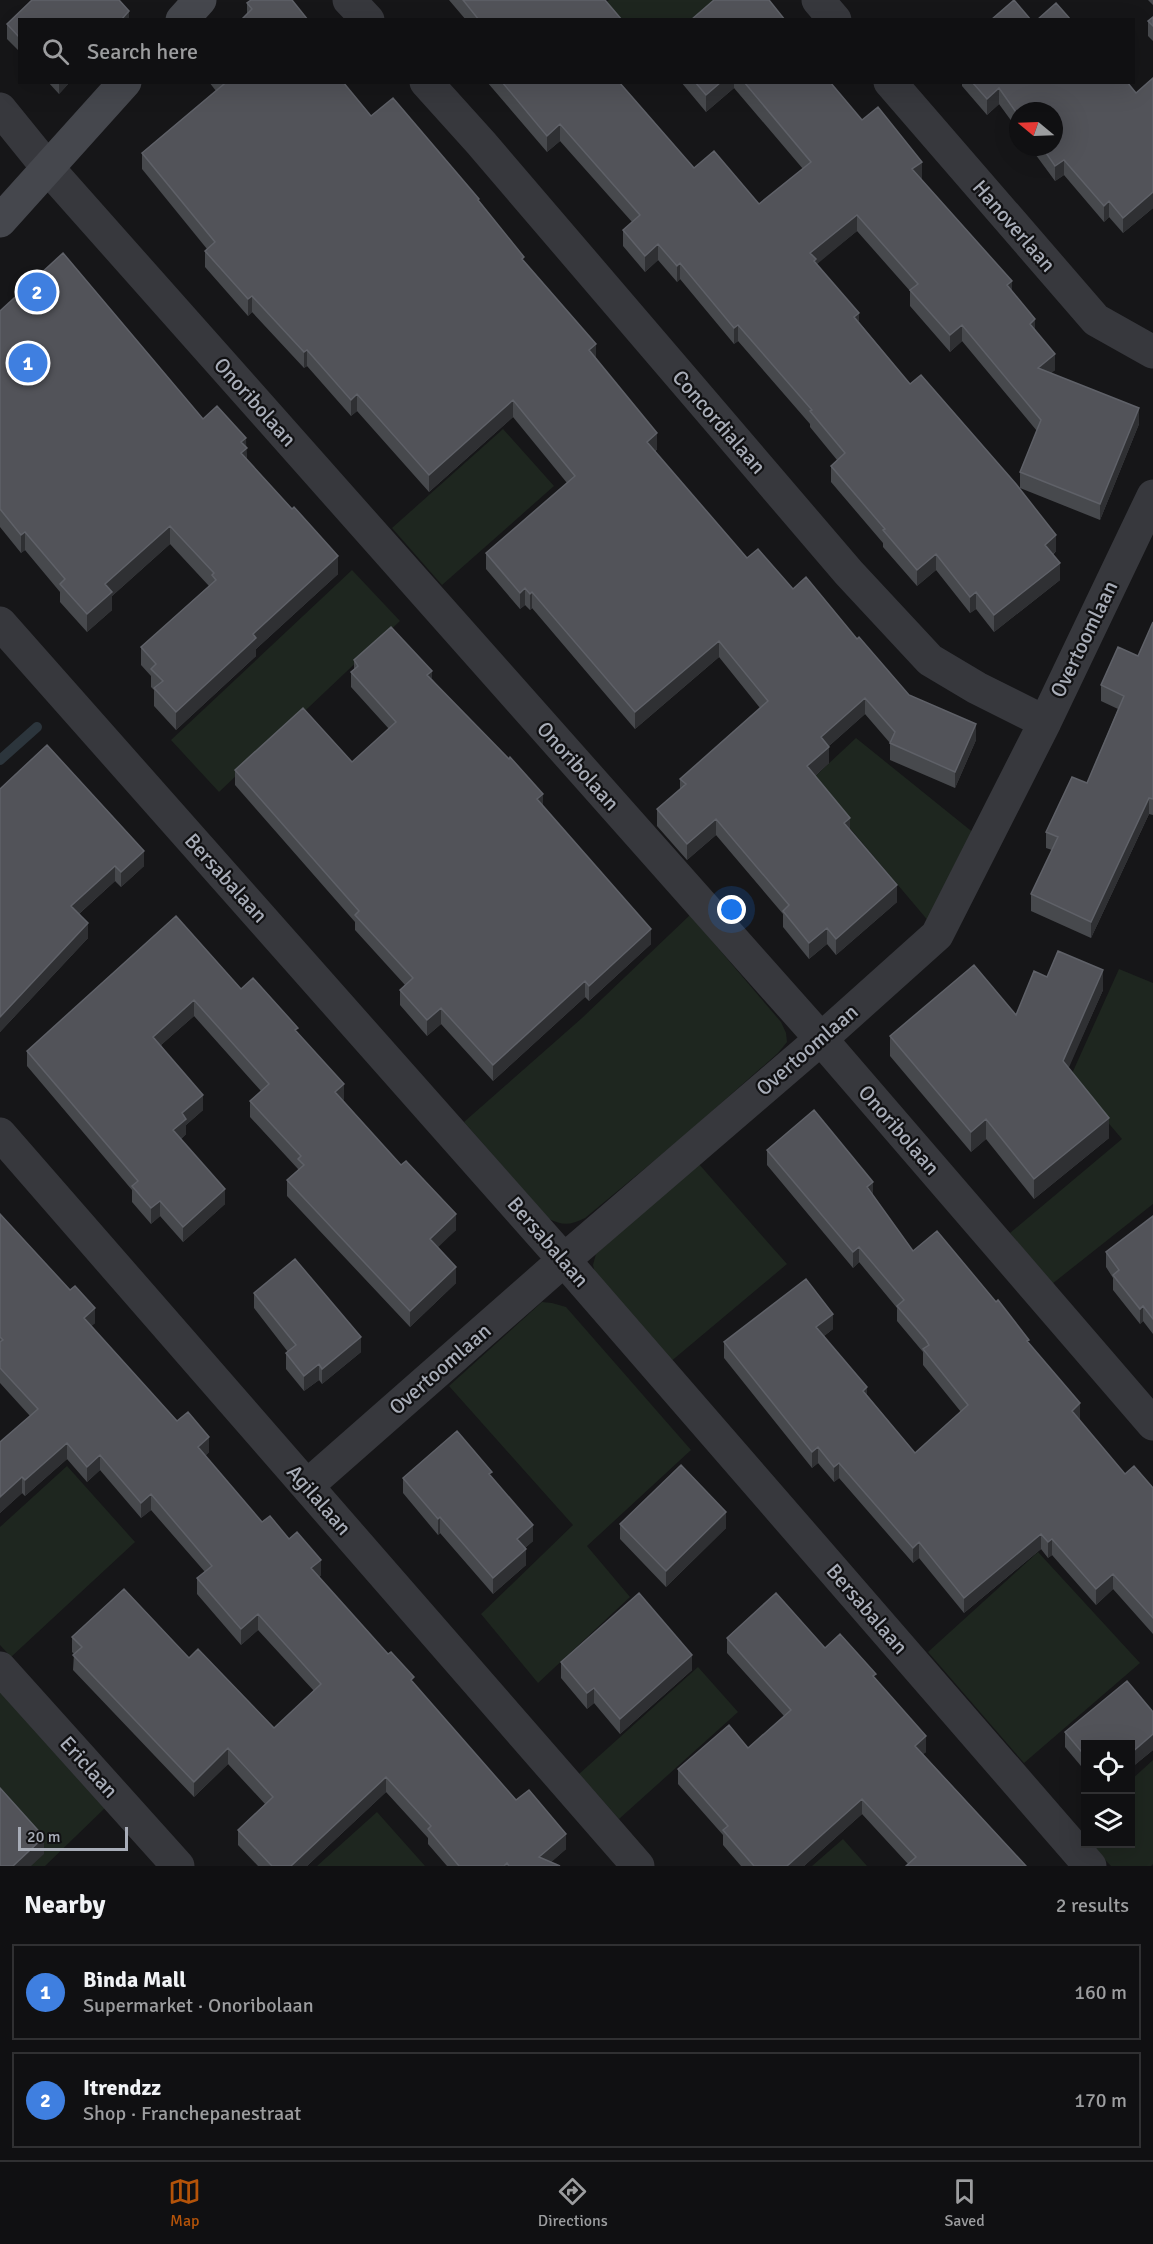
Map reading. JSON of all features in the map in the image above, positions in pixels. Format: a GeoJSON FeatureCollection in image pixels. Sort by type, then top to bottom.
{"type":"FeatureCollection","features":[{"type":"Feature","properties":{"kind":"street"},"geometry":{"type":"LineString","coordinates":[[184,18],[200,0]]}},
{"type":"Feature","properties":{"kind":"street"},"geometry":{"type":"LineString","coordinates":[[349,0],[366,18]]}},
{"type":"Feature","properties":{"kind":"street"},"geometry":{"type":"LineString","coordinates":[[818,0],[833,18]]}},
{"type":"Feature","properties":{"kind":"street"},"geometry":{"type":"LineString","coordinates":[[0,221],[123,84]]}},
{"type":"Feature","properties":{"kind":"street","name":"Concordialaan"},"geometry":{"type":"LineString","coordinates":[[428,84],[481,143],[849,573],[930,660],[977,688],[1045,722]]}},
{"type":"Feature","properties":{"kind":"street","name":"Hanoverlaan"},"geometry":{"type":"LineString","coordinates":[[892,84],[1096,320],[1153,352]]}},
{"type":"Feature","properties":{"kind":"street","name":"Onoribolaan"},"geometry":{"type":"LineString","coordinates":[[0,109],[47,167],[821,1040],[1153,1424]]}},
{"type":"Feature","properties":{"kind":"street","name":"Overtoomlaan"},"geometry":{"type":"LineString","coordinates":[[307,1486],[564,1260],[821,1040],[937,935],[1045,722],[1153,496]]}},
{"type":"Feature","properties":{"kind":"street","name":"Bersabalaan"},"geometry":{"type":"LineString","coordinates":[[0,623],[564,1260],[1090,1866]]}},
{"type":"Feature","properties":{"kind":"street","name":"Agilalaan"},"geometry":{"type":"LineString","coordinates":[[0,1134],[638,1866]]}},
{"type":"Feature","properties":{"kind":"street","name":"Ericlaan"},"geometry":{"type":"LineString","coordinates":[[0,1668],[178,1866]]}},
{"type":"Feature","properties":{"kind":"shaded area"},"geometry":{"type":"Polygon","coordinates":[[[609,0],[722,0],[701,18],[613,18],[602,5],[609,0]]]}},
{"type":"Feature","properties":{"kind":"shaded area"},"geometry":{"type":"Polygon","coordinates":[[[503,429],[554,486],[442,585],[392,528],[503,429]]]}},
{"type":"Feature","properties":{"kind":"shaded area"},"geometry":{"type":"Polygon","coordinates":[[[352,570],[400,621],[219,792],[171,740],[352,570]]]}},
{"type":"Feature","properties":{"kind":"shaded area"},"geometry":{"type":"Polygon","coordinates":[[[856,738],[975,834],[930,923],[810,781],[856,738]]]}},
{"type":"Feature","properties":{"kind":"shaded area"},"geometry":{"type":"Polygon","coordinates":[[[690,915],[781,1022],[787,1042],[778,1053],[684,1136],[585,1218],[567,1224],[549,1219],[464,1122],[582,1018],[690,915]]]}},
{"type":"Feature","properties":{"kind":"shaded area"},"geometry":{"type":"Polygon","coordinates":[[[1119,969],[1153,983],[1153,1204],[1052,1284],[1010,1233],[1122,1139],[1070,1078],[1119,969]]]}},
{"type":"Feature","properties":{"kind":"shaded area"},"geometry":{"type":"Polygon","coordinates":[[[698,1163],[787,1264],[669,1363],[595,1273],[593,1265],[596,1254],[698,1163]]]}},
{"type":"Feature","properties":{"kind":"shaded area"},"geometry":{"type":"Polygon","coordinates":[[[542,1302],[566,1307],[691,1450],[587,1546],[630,1597],[538,1683],[481,1614],[573,1525],[449,1386],[542,1302]]]}},
{"type":"Feature","properties":{"kind":"shaded area"},"geometry":{"type":"Polygon","coordinates":[[[67,1466],[135,1542],[11,1657],[0,1645],[0,1527],[67,1466]]]}},
{"type":"Feature","properties":{"kind":"shaded area"},"geometry":{"type":"Polygon","coordinates":[[[1038,1552],[1140,1663],[1024,1763],[928,1652],[1038,1552]]]}},
{"type":"Feature","properties":{"kind":"shaded area"},"geometry":{"type":"Polygon","coordinates":[[[698,1667],[738,1712],[619,1819],[579,1774],[698,1667]]]}},
{"type":"Feature","properties":{"kind":"shaded area"},"geometry":{"type":"Polygon","coordinates":[[[0,1688],[106,1807],[45,1866],[0,1866],[0,1688]]]}},
{"type":"Feature","properties":{"kind":"shaded area"},"geometry":{"type":"Polygon","coordinates":[[[1153,1760],[1153,1864],[1151,1866],[1111,1866],[1094,1848],[1135,1848],[1135,1776],[1153,1760]]]}},
{"type":"Feature","properties":{"kind":"shaded area"},"geometry":{"type":"Polygon","coordinates":[[[377,1812],[425,1866],[317,1866],[377,1812]]]}},
{"type":"Feature","properties":{"kind":"shaded area"},"geometry":{"type":"Polygon","coordinates":[[[843,1839],[867,1866],[812,1866],[843,1839]]]}},
{"type":"Feature","properties":{"kind":"building"},"geometry":{"type":"Polygon","coordinates":[[[32,0],[119,0],[129,11],[123,18],[18,18],[18,36],[7,24],[32,0]]]}},
{"type":"Feature","properties":{"kind":"building"},"geometry":{"type":"Polygon","coordinates":[[[251,0],[292,0],[306,18],[243,18],[252,9],[247,3],[251,0]]]}},
{"type":"Feature","properties":{"kind":"building"},"geometry":{"type":"Polygon","coordinates":[[[463,0],[605,0],[620,18],[477,18],[463,0]]]}},
{"type":"Feature","properties":{"kind":"building"},"geometry":{"type":"Polygon","coordinates":[[[714,0],[769,0],[783,18],[693,18],[714,0]]]}},
{"type":"Feature","properties":{"kind":"building"},"geometry":{"type":"Polygon","coordinates":[[[1014,0],[1029,18],[993,18],[1014,0]]]}},
{"type":"Feature","properties":{"kind":"building"},"geometry":{"type":"Polygon","coordinates":[[[1056,3],[1069,18],[1039,18],[1056,3]]]}},
{"type":"Feature","properties":{"kind":"building"},"geometry":{"type":"Polygon","coordinates":[[[1153,78],[1153,192],[1123,218],[1109,201],[1104,206],[1064,160],[1055,166],[1048,156],[1063,156],[1063,102],[1009,102],[999,88],[987,99],[974,84],[1129,84],[1136,93],[1153,78]]]}},
{"type":"Feature","properties":{"kind":"building"},"geometry":{"type":"Polygon","coordinates":[[[224,84],[345,84],[371,116],[393,98],[479,199],[524,257],[522,259],[596,344],[589,350],[657,433],[647,442],[747,558],[758,549],[793,589],[806,577],[857,639],[859,637],[909,695],[976,724],[955,772],[890,743],[895,732],[865,698],[821,737],[829,747],[807,766],[850,818],[844,823],[897,885],[836,939],[827,928],[809,943],[783,911],[789,905],[716,819],[687,844],[657,809],[686,784],[680,779],[768,701],[719,641],[635,712],[532,592],[530,594],[525,588],[520,593],[486,553],[575,476],[513,400],[429,475],[357,394],[351,400],[307,350],[304,352],[252,296],[248,299],[205,251],[215,242],[142,153],[224,84]]]}},
{"type":"Feature","properties":{"kind":"building"},"geometry":{"type":"Polygon","coordinates":[[[504,84],[621,84],[694,168],[714,151],[759,204],[811,162],[746,84],[832,84],[862,120],[878,107],[922,162],[912,169],[1012,281],[1007,285],[1035,319],[1030,324],[1055,354],[1038,368],[1139,408],[1100,504],[1020,472],[1041,420],[962,325],[950,335],[910,290],[918,284],[857,215],[810,253],[816,259],[814,261],[859,313],[854,317],[910,384],[921,375],[1016,484],[1056,535],[1045,545],[1060,563],[994,615],[976,592],[970,597],[936,554],[917,570],[831,466],[845,453],[810,411],[812,410],[738,325],[734,328],[680,263],[677,266],[658,244],[645,256],[623,230],[640,215],[560,124],[547,136],[504,84]]]}},
{"type":"Feature","properties":{"kind":"building"},"geometry":{"type":"Polygon","coordinates":[[[697,84],[719,84],[706,95],[697,84]]]}},
{"type":"Feature","properties":{"kind":"building"},"geometry":{"type":"Polygon","coordinates":[[[63,253],[203,419],[217,406],[246,438],[241,442],[247,448],[241,453],[338,556],[253,634],[256,638],[176,712],[154,688],[163,681],[151,669],[156,664],[141,647],[216,580],[212,575],[214,573],[170,526],[105,584],[112,592],[87,614],[60,584],[65,579],[25,532],[21,535],[0,509],[0,311],[63,253]]]}},
{"type":"Feature","properties":{"kind":"building"},"geometry":{"type":"Polygon","coordinates":[[[1153,622],[1153,799],[1149,798],[1091,922],[1031,894],[1058,837],[1046,832],[1072,777],[1087,783],[1124,696],[1101,685],[1118,647],[1138,656],[1153,622]]]}},
{"type":"Feature","properties":{"kind":"building"},"geometry":{"type":"Polygon","coordinates":[[[391,627],[432,671],[427,675],[509,759],[510,757],[543,794],[537,799],[651,929],[589,986],[585,981],[493,1065],[441,1008],[427,1020],[400,990],[413,978],[355,915],[359,911],[235,770],[303,708],[352,762],[396,722],[351,672],[358,666],[354,660],[391,627]]]}},
{"type":"Feature","properties":{"kind":"building"},"geometry":{"type":"Polygon","coordinates":[[[47,745],[144,851],[121,872],[115,866],[71,906],[88,923],[0,1017],[0,789],[47,745]]]}},
{"type":"Feature","properties":{"kind":"building"},"geometry":{"type":"Polygon","coordinates":[[[176,916],[241,989],[253,978],[298,1028],[295,1030],[344,1084],[335,1092],[401,1165],[406,1161],[456,1214],[430,1239],[456,1267],[410,1311],[287,1180],[304,1165],[298,1159],[301,1156],[250,1101],[269,1084],[194,1000],[153,1037],[203,1095],[182,1113],[186,1119],[173,1130],[225,1189],[183,1227],[160,1201],[151,1208],[132,1186],[138,1181],[27,1051],[176,916]]]}},
{"type":"Feature","properties":{"kind":"building"},"geometry":{"type":"Polygon","coordinates":[[[1058,951],[1103,970],[1063,1061],[1109,1118],[1034,1179],[986,1119],[971,1132],[890,1036],[974,965],[1016,1015],[1034,971],[1047,977],[1058,951]]]}},
{"type":"Feature","properties":{"kind":"building"},"geometry":{"type":"Polygon","coordinates":[[[814,1110],[873,1182],[867,1187],[913,1251],[937,1231],[996,1302],[998,1300],[1029,1340],[1027,1341],[1080,1403],[1072,1411],[1125,1474],[1134,1466],[1153,1488],[1153,1618],[1113,1574],[1096,1589],[1052,1539],[1048,1542],[1041,1534],[964,1598],[919,1542],[913,1548],[839,1463],[834,1467],[818,1447],[812,1452],[724,1342],[806,1279],[833,1314],[816,1327],[867,1387],[863,1391],[915,1453],[968,1405],[923,1349],[929,1345],[926,1340],[897,1306],[904,1300],[859,1247],[853,1252],[767,1150],[814,1110]]]}},
{"type":"Feature","properties":{"kind":"building"},"geometry":{"type":"Polygon","coordinates":[[[0,1214],[70,1290],[75,1286],[95,1308],[84,1318],[177,1421],[188,1412],[209,1437],[198,1447],[262,1522],[270,1516],[289,1539],[297,1532],[321,1560],[311,1568],[388,1654],[391,1652],[414,1677],[411,1680],[516,1800],[529,1790],[566,1834],[539,1857],[560,1866],[509,1866],[507,1863],[504,1866],[459,1866],[428,1829],[431,1826],[386,1777],[291,1866],[272,1866],[238,1830],[273,1797],[228,1748],[194,1782],[73,1655],[82,1647],[72,1637],[124,1589],[189,1658],[198,1649],[274,1728],[321,1684],[258,1614],[241,1629],[197,1578],[212,1566],[151,1494],[141,1503],[100,1455],[87,1467],[67,1443],[25,1480],[22,1477],[0,1497],[0,1442],[38,1409],[0,1368],[0,1342],[3,1340],[0,1337],[0,1214]]]}},
{"type":"Feature","properties":{"kind":"building"},"geometry":{"type":"Polygon","coordinates":[[[1153,1216],[1153,1319],[1143,1306],[1140,1309],[1113,1275],[1119,1270],[1106,1252],[1153,1216]]]}},
{"type":"Feature","properties":{"kind":"building"},"geometry":{"type":"Polygon","coordinates":[[[295,1259],[361,1337],[322,1369],[319,1364],[304,1376],[286,1353],[296,1345],[254,1293],[295,1259]]]}},
{"type":"Feature","properties":{"kind":"building"},"geometry":{"type":"Polygon","coordinates":[[[457,1431],[492,1472],[489,1474],[533,1525],[517,1539],[526,1549],[493,1578],[403,1478],[457,1431]]]}},
{"type":"Feature","properties":{"kind":"building"},"geometry":{"type":"Polygon","coordinates":[[[681,1465],[726,1512],[666,1571],[620,1524],[681,1465]]]}},
{"type":"Feature","properties":{"kind":"building"},"geometry":{"type":"Polygon","coordinates":[[[639,1593],[692,1655],[620,1719],[594,1688],[587,1693],[561,1662],[639,1593]]]}},
{"type":"Feature","properties":{"kind":"building"},"geometry":{"type":"Polygon","coordinates":[[[776,1593],[825,1648],[840,1634],[876,1674],[873,1676],[926,1736],[915,1746],[1026,1866],[906,1866],[916,1857],[862,1799],[787,1866],[754,1866],[723,1830],[728,1826],[678,1769],[729,1725],[748,1748],[791,1710],[727,1638],[776,1593]]]}},
{"type":"Feature","properties":{"kind":"building"},"geometry":{"type":"Polygon","coordinates":[[[1127,1681],[1153,1712],[1153,1734],[1135,1750],[1135,1740],[1081,1740],[1081,1751],[1065,1732],[1127,1681]]]}},
{"type":"Feature","properties":{"kind":"building"},"geometry":{"type":"Polygon","coordinates":[[[0,1788],[44,1837],[13,1866],[0,1866],[0,1788]]]}},
{"type":"Feature","properties":{"kind":"waterway"},"geometry":{"type":"LineString","coordinates":[[0,760],[37,727]]}},
{"type":"Feature","properties":{"kind":"place","name":"Itrendzz"},"geometry":{"type":"Point","coordinates":[37,292]}},
{"type":"Feature","properties":{"kind":"place","name":"Binda Mall"},"geometry":{"type":"Point","coordinates":[28,363]}}]}
